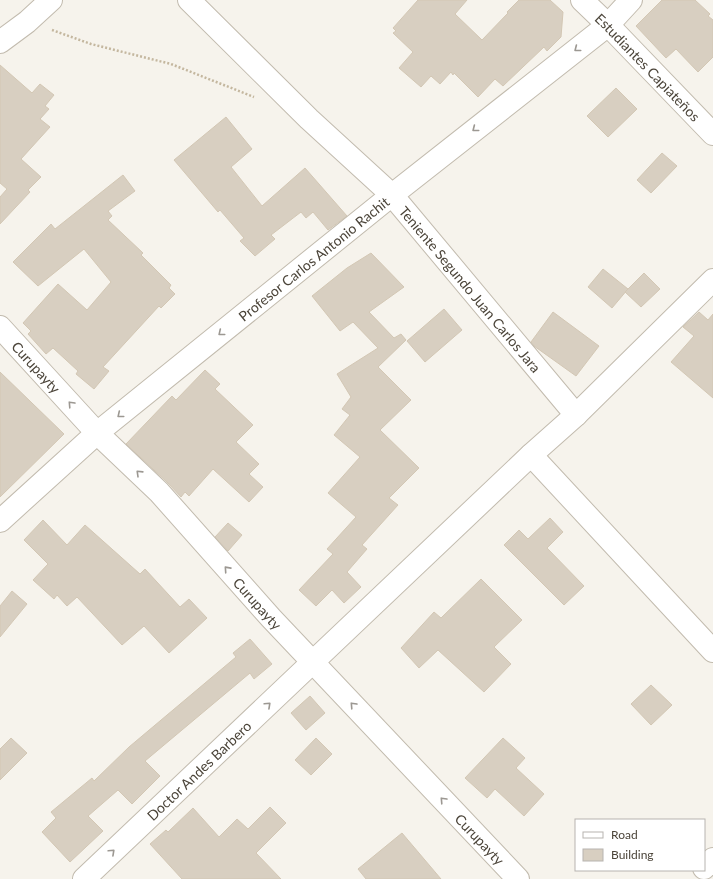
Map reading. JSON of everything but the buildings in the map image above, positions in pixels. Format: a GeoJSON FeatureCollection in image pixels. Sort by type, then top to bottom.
{"type":"FeatureCollection","features":[{"type":"Feature","properties":{"kind":"street"},"geometry":{"type":"LineString","coordinates":[[0,42],[27,22],[51,0]]}},
{"type":"Feature","properties":{"kind":"street","name":"Teniente Segundo Juan Carlos Jara"},"geometry":{"type":"LineString","coordinates":[[189,0],[309,119],[392,195],[576,415]]}},
{"type":"Feature","properties":{"kind":"street","name":"Estudiantes Capiateños"},"geometry":{"type":"LineString","coordinates":[[582,0],[713,134]]}},
{"type":"Feature","properties":{"kind":"street","name":"Profesor Carlos Antonio Rachit"},"geometry":{"type":"LineString","coordinates":[[0,521],[97,433],[392,195],[608,25],[631,0]]}},
{"type":"Feature","properties":{"kind":"street","name":"Doctor Andes Barbero"},"geometry":{"type":"LineString","coordinates":[[84,879],[531,454],[576,415],[713,280]]}},
{"type":"Feature","properties":{"kind":"street","name":"Curupayty"},"geometry":{"type":"LineString","coordinates":[[0,327],[97,433],[159,492],[271,618],[518,879]]}},
{"type":"Feature","properties":{"kind":"street"},"geometry":{"type":"LineString","coordinates":[[531,454],[713,651]]}},
{"type":"Feature","properties":{"kind":"street"},"geometry":{"type":"LineString","coordinates":[[705,867],[713,859]]}},
{"type":"Feature","properties":{"kind":"street"},"geometry":{"type":"LineString","coordinates":[[693,879],[701,871]]}},
{"type":"Feature","properties":{"kind":"path"},"geometry":{"type":"LineString","coordinates":[[27,22],[91,44],[171,64],[258,99]]}}]}
